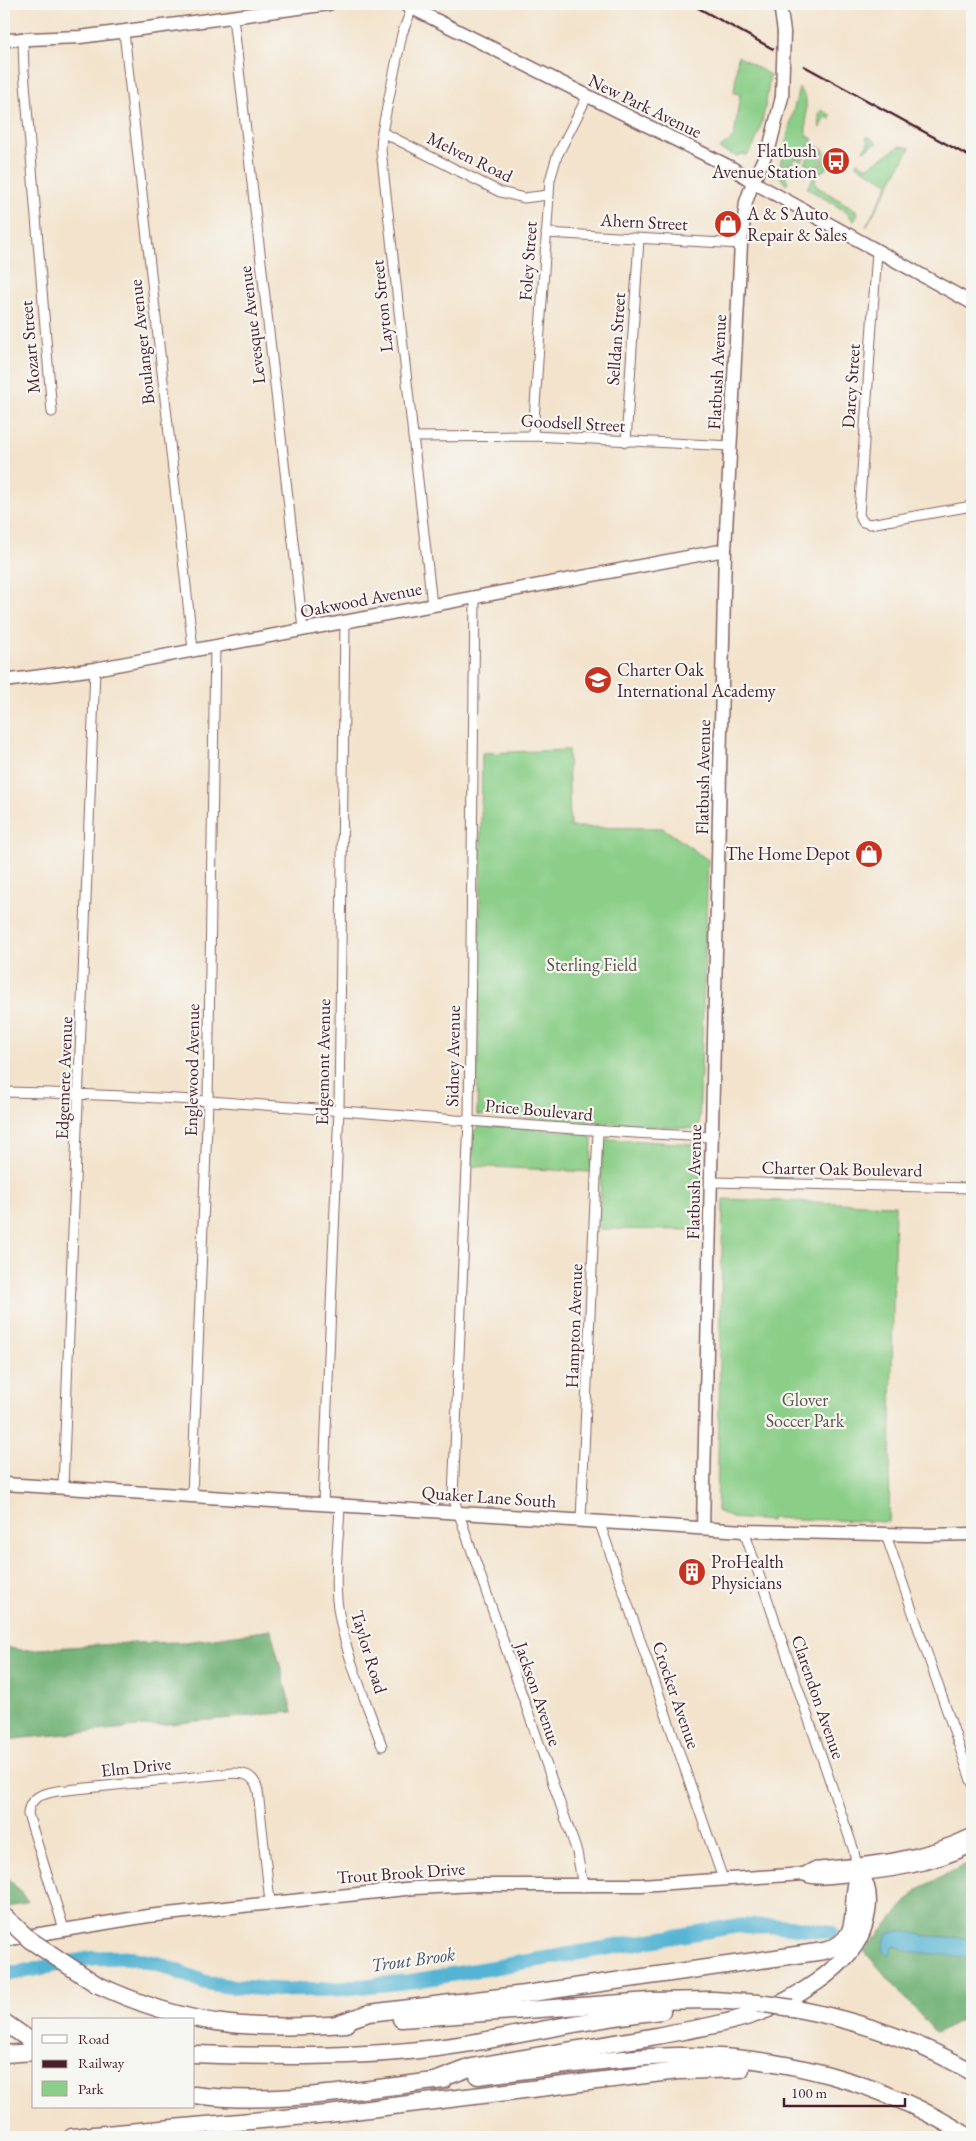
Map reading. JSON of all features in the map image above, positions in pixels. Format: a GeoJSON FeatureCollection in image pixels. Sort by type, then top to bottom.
{"type":"FeatureCollection","features":[{"type":"Feature","properties":{"kind":"highway"},"geometry":{"type":"LineString","coordinates":[[336,2024],[369,2013],[525,1994],[830,1949],[844,1940],[852,1925],[856,1910],[858,1870]]}},
{"type":"Feature","properties":{"kind":"highway"},"geometry":{"type":"LineString","coordinates":[[435,2080],[472,2067],[727,2022],[756,2014],[782,2002],[828,1972],[846,1957],[857,1943],[863,1929],[868,1904],[866,1885],[858,1870]]}},
{"type":"Feature","properties":{"kind":"highway"},"geometry":{"type":"LineString","coordinates":[[4,1916],[37,1946],[96,1984],[147,2006],[190,2018]]}},
{"type":"Feature","properties":{"kind":"highway"},"geometry":{"type":"LineString","coordinates":[[195,2019],[230,2026],[283,2028],[618,2003],[692,2000],[736,2002],[792,2008],[879,2028],[927,2048],[972,2072]]}},
{"type":"Feature","properties":{"kind":"highway"},"geometry":{"type":"LineString","coordinates":[[195,2054],[313,2057],[409,2051],[488,2040],[622,2016],[736,2002]]}},
{"type":"Feature","properties":{"kind":"highway"},"geometry":{"type":"LineString","coordinates":[[4,2022],[32,2042]]}},
{"type":"Feature","properties":{"kind":"highway"},"geometry":{"type":"LineString","coordinates":[[4,2054],[32,2052]]}},
{"type":"Feature","properties":{"kind":"highway"},"geometry":{"type":"LineString","coordinates":[[195,2096],[261,2098],[678,2056],[754,2060],[838,2077],[914,2107],[969,2137]]}},
{"type":"Feature","properties":{"kind":"highway"},"geometry":{"type":"LineString","coordinates":[[72,2137],[328,2114],[692,2070],[738,2069],[838,2077]]}},
{"type":"Feature","properties":{"kind":"main road"},"geometry":{"type":"LineString","coordinates":[[4,40],[80,37],[330,4]]}},
{"type":"Feature","properties":{"kind":"main road","name":"Flatbush Avenue"},"geometry":{"type":"LineString","coordinates":[[703,1528],[725,550],[730,446],[741,244],[746,202],[770,144],[782,97],[784,32],[780,4]]}},
{"type":"Feature","properties":{"kind":"main road","name":"New Park Avenue"},"geometry":{"type":"LineString","coordinates":[[408,6],[732,168],[753,182],[972,303]]}},
{"type":"Feature","properties":{"kind":"main road","name":"Oakwood Avenue"},"geometry":{"type":"LineString","coordinates":[[4,681],[95,669],[192,649],[475,598],[725,550]]}},
{"type":"Feature","properties":{"kind":"main road","name":"Quaker Lane South"},"geometry":{"type":"LineString","coordinates":[[4,1484],[744,1531],[972,1534]]}},
{"type":"Feature","properties":{"kind":"main road","name":"Trout Brook Drive"},"geometry":{"type":"LineString","coordinates":[[4,1940],[64,1928],[270,1902],[415,1888],[476,1885],[641,1886],[804,1874],[814,1878],[858,1870],[915,1856],[972,1835]]}},
{"type":"Feature","properties":{"kind":"main road","name":"Trout Brook Drive"},"geometry":{"type":"LineString","coordinates":[[858,1870],[914,1866],[972,1846]]}},
{"type":"Feature","properties":{"kind":"street","name":"Layton Street"},"geometry":{"type":"LineString","coordinates":[[408,6],[382,132],[381,159],[432,605]]}},
{"type":"Feature","properties":{"kind":"street","name":"Levesque Avenue"},"geometry":{"type":"LineString","coordinates":[[233,17],[303,629]]}},
{"type":"Feature","properties":{"kind":"street","name":"Boulanger Avenue"},"geometry":{"type":"LineString","coordinates":[[124,32],[192,649]]}},
{"type":"Feature","properties":{"kind":"street","name":"Mozart Street"},"geometry":{"type":"LineString","coordinates":[[23,40],[52,412]]}},
{"type":"Feature","properties":{"kind":"street","name":"Foley Street"},"geometry":{"type":"LineString","coordinates":[[533,436],[550,180],[557,156],[588,97]]}},
{"type":"Feature","properties":{"kind":"street","name":"Melven Road"},"geometry":{"type":"LineString","coordinates":[[382,132],[500,192],[524,198],[548,195]]}},
{"type":"Feature","properties":{"kind":"street","name":"Ahern Street"},"geometry":{"type":"LineString","coordinates":[[546,233],[741,244]]}},
{"type":"Feature","properties":{"kind":"street","name":"Selldan Street"},"geometry":{"type":"LineString","coordinates":[[626,442],[639,239]]}},
{"type":"Feature","properties":{"kind":"street","name":"Darcy Street"},"geometry":{"type":"LineString","coordinates":[[878,251],[859,514],[862,522],[870,524],[972,506]]}},
{"type":"Feature","properties":{"kind":"street","name":"Goodsell Street"},"geometry":{"type":"LineString","coordinates":[[413,436],[533,436],[730,446]]}},
{"type":"Feature","properties":{"kind":"street","name":"Sidney Avenue"},"geometry":{"type":"LineString","coordinates":[[458,1512],[453,1497],[469,1120],[475,598]]}},
{"type":"Feature","properties":{"kind":"street","name":"Edgemont Avenue"},"geometry":{"type":"LineString","coordinates":[[323,1504],[339,1109],[345,621]]}},
{"type":"Feature","properties":{"kind":"street","name":"Englewood Avenue"},"geometry":{"type":"LineString","coordinates":[[192,1496],[208,1101],[215,645]]}},
{"type":"Feature","properties":{"kind":"street","name":"Edgemere Avenue"},"geometry":{"type":"LineString","coordinates":[[63,1487],[80,1093],[95,669]]}},
{"type":"Feature","properties":{"kind":"street","name":"Price Boulevard"},"geometry":{"type":"LineString","coordinates":[[4,1092],[80,1093],[339,1109],[598,1132],[713,1137]]}},
{"type":"Feature","properties":{"kind":"street","name":"Hampton Avenue"},"geometry":{"type":"LineString","coordinates":[[581,1520],[598,1132]]}},
{"type":"Feature","properties":{"kind":"street","name":"Charter Oak Boulevard"},"geometry":{"type":"LineString","coordinates":[[712,1182],[972,1188]]}},
{"type":"Feature","properties":{"kind":"street","name":"Taylor Road"},"geometry":{"type":"LineString","coordinates":[[340,1505],[336,1581],[339,1614],[344,1637],[382,1746]]}},
{"type":"Feature","properties":{"kind":"street","name":"Jackson Avenue"},"geometry":{"type":"LineString","coordinates":[[458,1512],[576,1852],[583,1887]]}},
{"type":"Feature","properties":{"kind":"street","name":"Crocker Avenue"},"geometry":{"type":"LineString","coordinates":[[599,1521],[722,1879]]}},
{"type":"Feature","properties":{"kind":"street","name":"Clarendon Avenue"},"geometry":{"type":"LineString","coordinates":[[744,1531],[858,1870]]}},
{"type":"Feature","properties":{"kind":"street"},"geometry":{"type":"LineString","coordinates":[[886,1534],[972,1782]]}},
{"type":"Feature","properties":{"kind":"street","name":"Elm Drive"},"geometry":{"type":"LineString","coordinates":[[64,1928],[28,1814],[30,1805],[35,1798],[57,1791],[234,1773],[249,1775],[255,1781],[258,1791],[270,1902]]}},
{"type":"Feature","properties":{"kind":"green space"},"geometry":{"type":"Polygon","coordinates":[[[738,56],[770,75],[760,129],[752,149],[746,156],[745,154],[736,156],[719,149],[734,137],[740,94],[734,93],[738,56]]]}},
{"type":"Feature","properties":{"kind":"green space"},"geometry":{"type":"Polygon","coordinates":[[[799,88],[806,98],[806,135],[813,139],[802,161],[796,158],[792,164],[786,164],[785,175],[788,182],[786,185],[780,177],[779,169],[799,88]]]}},
{"type":"Feature","properties":{"kind":"green space"},"geometry":{"type":"Polygon","coordinates":[[[821,110],[831,115],[830,119],[826,117],[820,128],[819,113],[821,110]]]}},
{"type":"Feature","properties":{"kind":"green space"},"geometry":{"type":"Polygon","coordinates":[[[868,136],[877,143],[863,151],[869,141],[866,139],[868,136]]]}},
{"type":"Feature","properties":{"kind":"green space"},"geometry":{"type":"Polygon","coordinates":[[[815,145],[825,151],[816,169],[805,163],[815,145]]]}},
{"type":"Feature","properties":{"kind":"green space"},"geometry":{"type":"Polygon","coordinates":[[[900,146],[910,148],[866,227],[889,183],[856,165],[857,162],[868,167],[900,146]]]}},
{"type":"Feature","properties":{"kind":"green space"},"geometry":{"type":"Polygon","coordinates":[[[828,152],[834,155],[827,168],[821,172],[817,170],[828,152]]]}},
{"type":"Feature","properties":{"kind":"green space"},"geometry":{"type":"Polygon","coordinates":[[[816,172],[818,174],[815,180],[816,186],[856,210],[857,216],[854,221],[845,211],[807,188],[816,172]]]}},
{"type":"Feature","properties":{"kind":"green space","name":"Sterling Field"},"geometry":{"type":"Polygon","coordinates":[[[568,750],[570,827],[663,828],[708,860],[699,1129],[477,1115],[482,753],[568,750]]]}},
{"type":"Feature","properties":{"kind":"green space"},"geometry":{"type":"Polygon","coordinates":[[[481,1125],[587,1133],[592,1139],[591,1172],[472,1166],[473,1132],[481,1125]]]}},
{"type":"Feature","properties":{"kind":"green space"},"geometry":{"type":"Polygon","coordinates":[[[608,1139],[694,1144],[700,1148],[700,1230],[598,1229],[603,1144],[608,1139]]]}},
{"type":"Feature","properties":{"kind":"green space","name":"Glover Soccer Park"},"geometry":{"type":"Polygon","coordinates":[[[723,1199],[895,1205],[889,1522],[771,1518],[771,1521],[732,1518],[717,1511],[723,1199]]]}},
{"type":"Feature","properties":{"kind":"green space"},"geometry":{"type":"Polygon","coordinates":[[[271,1630],[292,1712],[4,1740],[4,1721],[6,1720],[4,1715],[4,1647],[23,1650],[128,1643],[186,1642],[271,1630]]]}},
{"type":"Feature","properties":{"kind":"green space"},"geometry":{"type":"Polygon","coordinates":[[[972,1861],[972,2015],[936,2033],[864,1951],[918,1889],[972,1861]]]}},
{"type":"Feature","properties":{"kind":"green space"},"geometry":{"type":"Polygon","coordinates":[[[4,1873],[28,1901],[5,1909],[4,1873]]]}},
{"type":"Feature","properties":{"kind":"water"},"geometry":{"type":"Polygon","coordinates":[[[904,1931],[926,1936],[972,1938],[972,1958],[906,1951],[895,1945],[892,1947],[890,1954],[887,1955],[883,1949],[886,1935],[891,1932],[904,1931]]]}},
{"type":"Feature","properties":{"kind":"waterway","name":"Trout Brook"},"geometry":{"type":"LineString","coordinates":[[4,1975],[93,1958],[127,1957],[159,1964],[204,1982],[227,1986],[281,1990],[337,1989],[413,1981],[736,1926],[785,1926],[830,1932]]}},
{"type":"Feature","properties":{"kind":"railway"},"geometry":{"type":"LineString","coordinates":[[691,4],[773,49]]}},
{"type":"Feature","properties":{"kind":"railway"},"geometry":{"type":"LineString","coordinates":[[804,66],[972,158]]}},
{"type":"Feature","properties":{"kind":"place","name":"Flatbush Avenue Station"},"geometry":{"type":"Point","coordinates":[836,161]}},
{"type":"Feature","properties":{"kind":"place","name":"A & S Auto Repair & Sales"},"geometry":{"type":"Point","coordinates":[728,224]}},
{"type":"Feature","properties":{"kind":"place","name":"Charter Oak International Academy"},"geometry":{"type":"Point","coordinates":[598,680]}},
{"type":"Feature","properties":{"kind":"place","name":"The Home Depot"},"geometry":{"type":"Point","coordinates":[869,854]}},
{"type":"Feature","properties":{"kind":"place","name":"ProHealth Physicians"},"geometry":{"type":"Point","coordinates":[692,1572]}}]}
